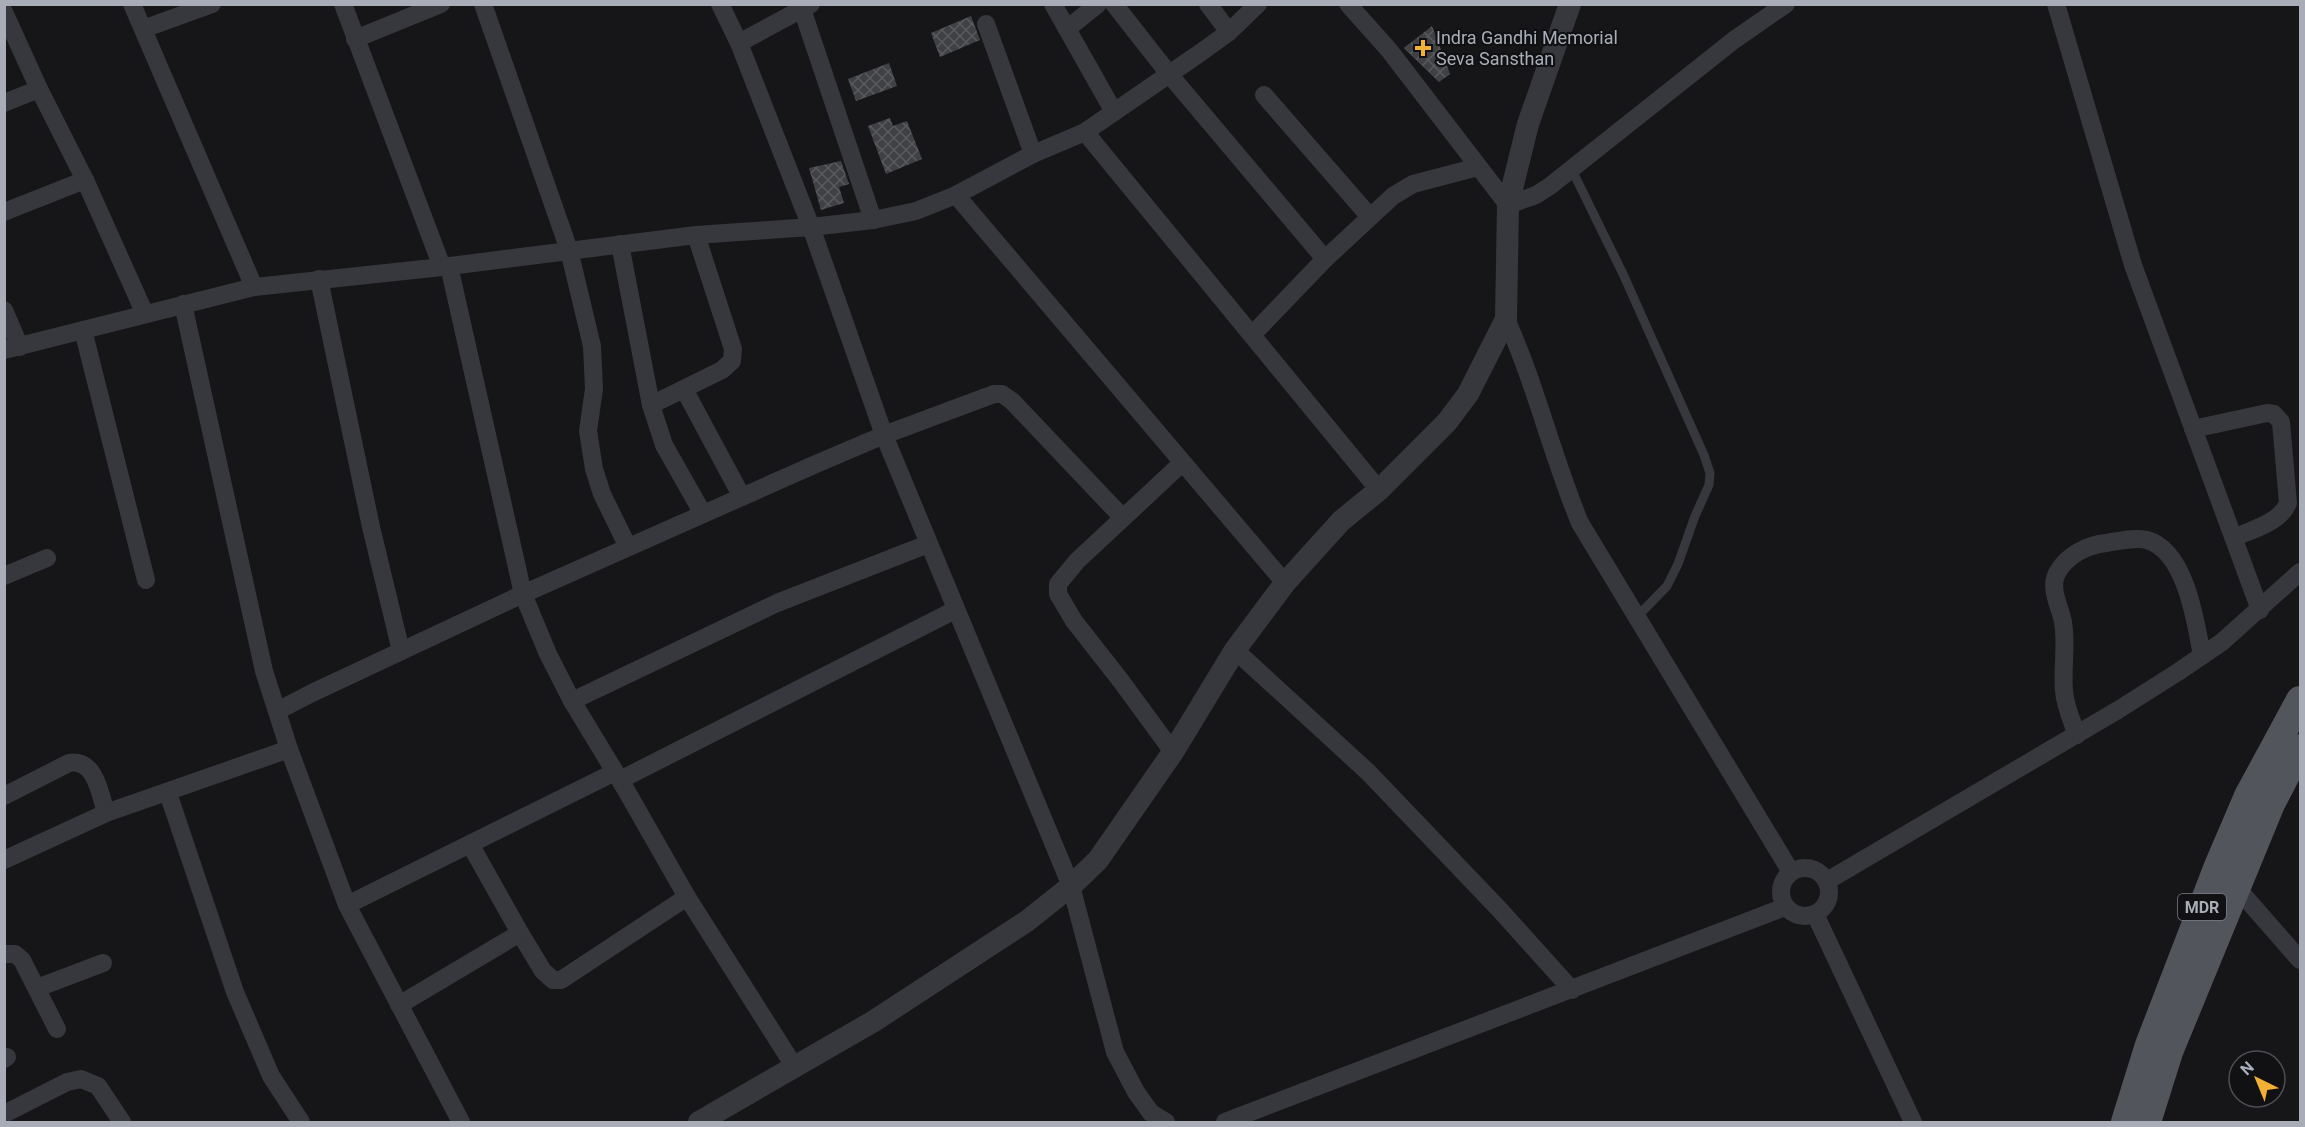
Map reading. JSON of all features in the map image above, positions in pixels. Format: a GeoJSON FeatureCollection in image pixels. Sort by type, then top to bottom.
{"type":"FeatureCollection","features":[{"type":"Feature","properties":{"kind":"main road","name":"MDR"},"geometry":{"type":"LineString","coordinates":[[2125,1122],[2149,1045],[2218,866],[2248,796],[2301,700]]}},
{"type":"Feature","properties":{"kind":"main road","name":"MDR"},"geometry":{"type":"LineString","coordinates":[[2147,1122],[2169,1052],[2271,804],[2301,748]]}},
{"type":"Feature","properties":{"kind":"street"},"geometry":{"type":"LineString","coordinates":[[132,4],[254,287]]}},
{"type":"Feature","properties":{"kind":"street"},"geometry":{"type":"LineString","coordinates":[[143,29],[212,4]]}},
{"type":"Feature","properties":{"kind":"street"},"geometry":{"type":"LineString","coordinates":[[343,4],[445,267],[523,594],[548,654],[572,702],[687,897],[794,1066]]}},
{"type":"Feature","properties":{"kind":"street"},"geometry":{"type":"LineString","coordinates":[[356,39],[441,4]]}},
{"type":"Feature","properties":{"kind":"street"},"geometry":{"type":"LineString","coordinates":[[483,4],[569,250],[591,346],[594,389],[588,431],[594,469],[602,494],[628,547]]}},
{"type":"Feature","properties":{"kind":"street"},"geometry":{"type":"LineString","coordinates":[[720,4],[739,43],[811,227],[884,435],[1071,886],[1115,1052],[1136,1092],[1151,1113],[1166,1122]]}},
{"type":"Feature","properties":{"kind":"street"},"geometry":{"type":"LineString","coordinates":[[1053,4],[1114,112]]}},
{"type":"Feature","properties":{"kind":"street"},"geometry":{"type":"LineString","coordinates":[[1067,29],[1098,4]]}},
{"type":"Feature","properties":{"kind":"street"},"geometry":{"type":"LineString","coordinates":[[1114,4],[1169,74],[1325,259]]}},
{"type":"Feature","properties":{"kind":"street"},"geometry":{"type":"LineString","coordinates":[[1208,4],[1229,32]]}},
{"type":"Feature","properties":{"kind":"street"},"geometry":{"type":"LineString","coordinates":[[4,310],[12,348],[254,287],[445,267],[696,235],[873,220],[916,211],[956,195],[1034,154],[1085,132],[1229,32],[1258,4]]}},
{"type":"Feature","properties":{"kind":"street"},"geometry":{"type":"LineString","coordinates":[[1348,4],[1389,50],[1508,205]]}},
{"type":"Feature","properties":{"kind":"street"},"geometry":{"type":"LineString","coordinates":[[1570,4],[1528,124],[1508,205],[1506,319],[1533,384],[1565,488],[1580,523],[1791,872]]}},
{"type":"Feature","properties":{"kind":"street"},"geometry":{"type":"LineString","coordinates":[[2056,4],[2133,265],[2260,610]]}},
{"type":"Feature","properties":{"kind":"street"},"geometry":{"type":"LineString","coordinates":[[1508,205],[1536,195],[1572,170],[1734,40],[1783,5]]}},
{"type":"Feature","properties":{"kind":"street"},"geometry":{"type":"LineString","coordinates":[[739,43],[807,7],[873,220]]}},
{"type":"Feature","properties":{"kind":"street"},"geometry":{"type":"LineString","coordinates":[[4,12],[39,89],[85,180],[146,314]]}},
{"type":"Feature","properties":{"kind":"street"},"geometry":{"type":"LineString","coordinates":[[986,24],[1034,154]]}},
{"type":"Feature","properties":{"kind":"street"},"geometry":{"type":"LineString","coordinates":[[4,104],[39,89]]}},
{"type":"Feature","properties":{"kind":"street"},"geometry":{"type":"LineString","coordinates":[[1264,95],[1370,217]]}},
{"type":"Feature","properties":{"kind":"street"},"geometry":{"type":"LineString","coordinates":[[1085,132],[1379,490]]}},
{"type":"Feature","properties":{"kind":"street"},"geometry":{"type":"LineString","coordinates":[[1252,335],[1325,259],[1393,196],[1413,184],[1478,167]]}},
{"type":"Feature","properties":{"kind":"street"},"geometry":{"type":"LineString","coordinates":[[4,212],[85,180]]}},
{"type":"Feature","properties":{"kind":"street"},"geometry":{"type":"LineString","coordinates":[[956,195],[1285,584]]}},
{"type":"Feature","properties":{"kind":"street"},"geometry":{"type":"LineString","coordinates":[[651,405],[722,370],[732,361],[733,349],[696,235]]}},
{"type":"Feature","properties":{"kind":"street"},"geometry":{"type":"LineString","coordinates":[[620,244],[651,405],[664,445],[703,514]]}},
{"type":"Feature","properties":{"kind":"street"},"geometry":{"type":"LineString","coordinates":[[319,279],[371,527],[401,651]]}},
{"type":"Feature","properties":{"kind":"street"},"geometry":{"type":"LineString","coordinates":[[183,304],[264,671],[289,749],[347,905],[461,1122]]}},
{"type":"Feature","properties":{"kind":"street"},"geometry":{"type":"LineString","coordinates":[[699,1122],[893,1008],[1027,921],[1071,886],[1098,860],[1173,752],[1235,650],[1285,584],[1341,521],[1379,490],[1446,422],[1468,394],[1506,319]]}},
{"type":"Feature","properties":{"kind":"street"},"geometry":{"type":"LineString","coordinates":[[83,330],[146,580]]}},
{"type":"Feature","properties":{"kind":"street"},"geometry":{"type":"LineString","coordinates":[[684,389],[742,497]]}},
{"type":"Feature","properties":{"kind":"street"},"geometry":{"type":"LineString","coordinates":[[277,711],[401,651],[628,547],[884,435],[994,394],[1002,394],[1012,401],[1123,518]]}},
{"type":"Feature","properties":{"kind":"street"},"geometry":{"type":"LineString","coordinates":[[2193,429],[2267,413],[2274,414],[2281,422],[2288,503],[2285,511],[2277,518],[2234,538]]}},
{"type":"Feature","properties":{"kind":"street"},"geometry":{"type":"LineString","coordinates":[[1173,752],[1074,621],[1058,594],[1058,584],[1077,561],[1182,463]]}},
{"type":"Feature","properties":{"kind":"street"},"geometry":{"type":"LineString","coordinates":[[2077,735],[2064,692],[2063,621],[2057,606],[2054,586],[2057,573],[2072,556],[2085,547],[2131,540],[2148,540],[2159,547],[2172,560],[2185,583],[2193,606],[2202,656]]}},
{"type":"Feature","properties":{"kind":"street"},"geometry":{"type":"LineString","coordinates":[[572,702],[786,599],[928,544]]}},
{"type":"Feature","properties":{"kind":"street"},"geometry":{"type":"LineString","coordinates":[[4,576],[47,558]]}},
{"type":"Feature","properties":{"kind":"street"},"geometry":{"type":"LineString","coordinates":[[1827,881],[2077,735],[2202,656],[2260,610],[2301,572]]}},
{"type":"Feature","properties":{"kind":"street"},"geometry":{"type":"LineString","coordinates":[[347,905],[470,844],[617,776],[955,610]]}},
{"type":"Feature","properties":{"kind":"street"},"geometry":{"type":"LineString","coordinates":[[1235,650],[1368,772],[1499,909],[1572,990]]}},
{"type":"Feature","properties":{"kind":"street"},"geometry":{"type":"LineString","coordinates":[[4,860],[106,813],[289,749]]}},
{"type":"Feature","properties":{"kind":"street"},"geometry":{"type":"LineString","coordinates":[[4,796],[77,761],[86,765],[94,775],[106,813]]}},
{"type":"Feature","properties":{"kind":"street"},"geometry":{"type":"LineString","coordinates":[[168,793],[235,992],[271,1076],[301,1122]]}},
{"type":"Feature","properties":{"kind":"street"},"geometry":{"type":"LineString","coordinates":[[470,844],[543,971],[553,980],[561,980],[687,897]]}},
{"type":"Feature","properties":{"kind":"street"},"geometry":{"type":"LineString","coordinates":[[1812,868],[1820,872],[1827,881],[1830,890],[1828,898],[1815,914],[1795,915],[1785,908],[1780,893],[1783,881],[1791,872],[1812,868]]}},
{"type":"Feature","properties":{"kind":"street"},"geometry":{"type":"LineString","coordinates":[[2237,888],[2301,960]]}},
{"type":"Feature","properties":{"kind":"street"},"geometry":{"type":"LineString","coordinates":[[1225,1122],[1785,908]]}},
{"type":"Feature","properties":{"kind":"street"},"geometry":{"type":"LineString","coordinates":[[1815,914],[1913,1122]]}},
{"type":"Feature","properties":{"kind":"street"},"geometry":{"type":"LineString","coordinates":[[399,1005],[520,933]]}},
{"type":"Feature","properties":{"kind":"street"},"geometry":{"type":"LineString","coordinates":[[4,954],[15,954],[22,960],[57,1029]]}},
{"type":"Feature","properties":{"kind":"street"},"geometry":{"type":"LineString","coordinates":[[37,988],[103,963]]}},
{"type":"Feature","properties":{"kind":"street"},"geometry":{"type":"LineString","coordinates":[[4,1114],[68,1082],[81,1079],[98,1086],[122,1122]]}},
{"type":"Feature","properties":{"kind":"lane"},"geometry":{"type":"LineString","coordinates":[[1572,170],[1623,273],[1710,473],[1709,485],[1667,586],[1637,618]]}},
{"type":"Feature","properties":{"kind":"building"},"geometry":{"type":"Polygon","coordinates":[[[971,16],[980,40],[940,57],[931,33],[971,16]]]}},
{"type":"Feature","properties":{"kind":"building"},"geometry":{"type":"Polygon","coordinates":[[[1432,26],[1450,74],[1439,82],[1404,48],[1432,26]]]}},
{"type":"Feature","properties":{"kind":"building"},"geometry":{"type":"Polygon","coordinates":[[[889,63],[897,86],[856,101],[848,79],[889,63]]]}},
{"type":"Feature","properties":{"kind":"building"},"geometry":{"type":"Polygon","coordinates":[[[890,118],[893,126],[907,121],[922,159],[886,174],[868,126],[890,118]]]}},
{"type":"Feature","properties":{"kind":"building"},"geometry":{"type":"Polygon","coordinates":[[[841,161],[849,184],[839,187],[844,203],[821,210],[809,168],[841,161]]]}},
{"type":"Feature","properties":{"kind":"place","name":"Indra Gandhi Memorial Seva Sansthan"},"geometry":{"type":"Point","coordinates":[1423,48]}}]}
